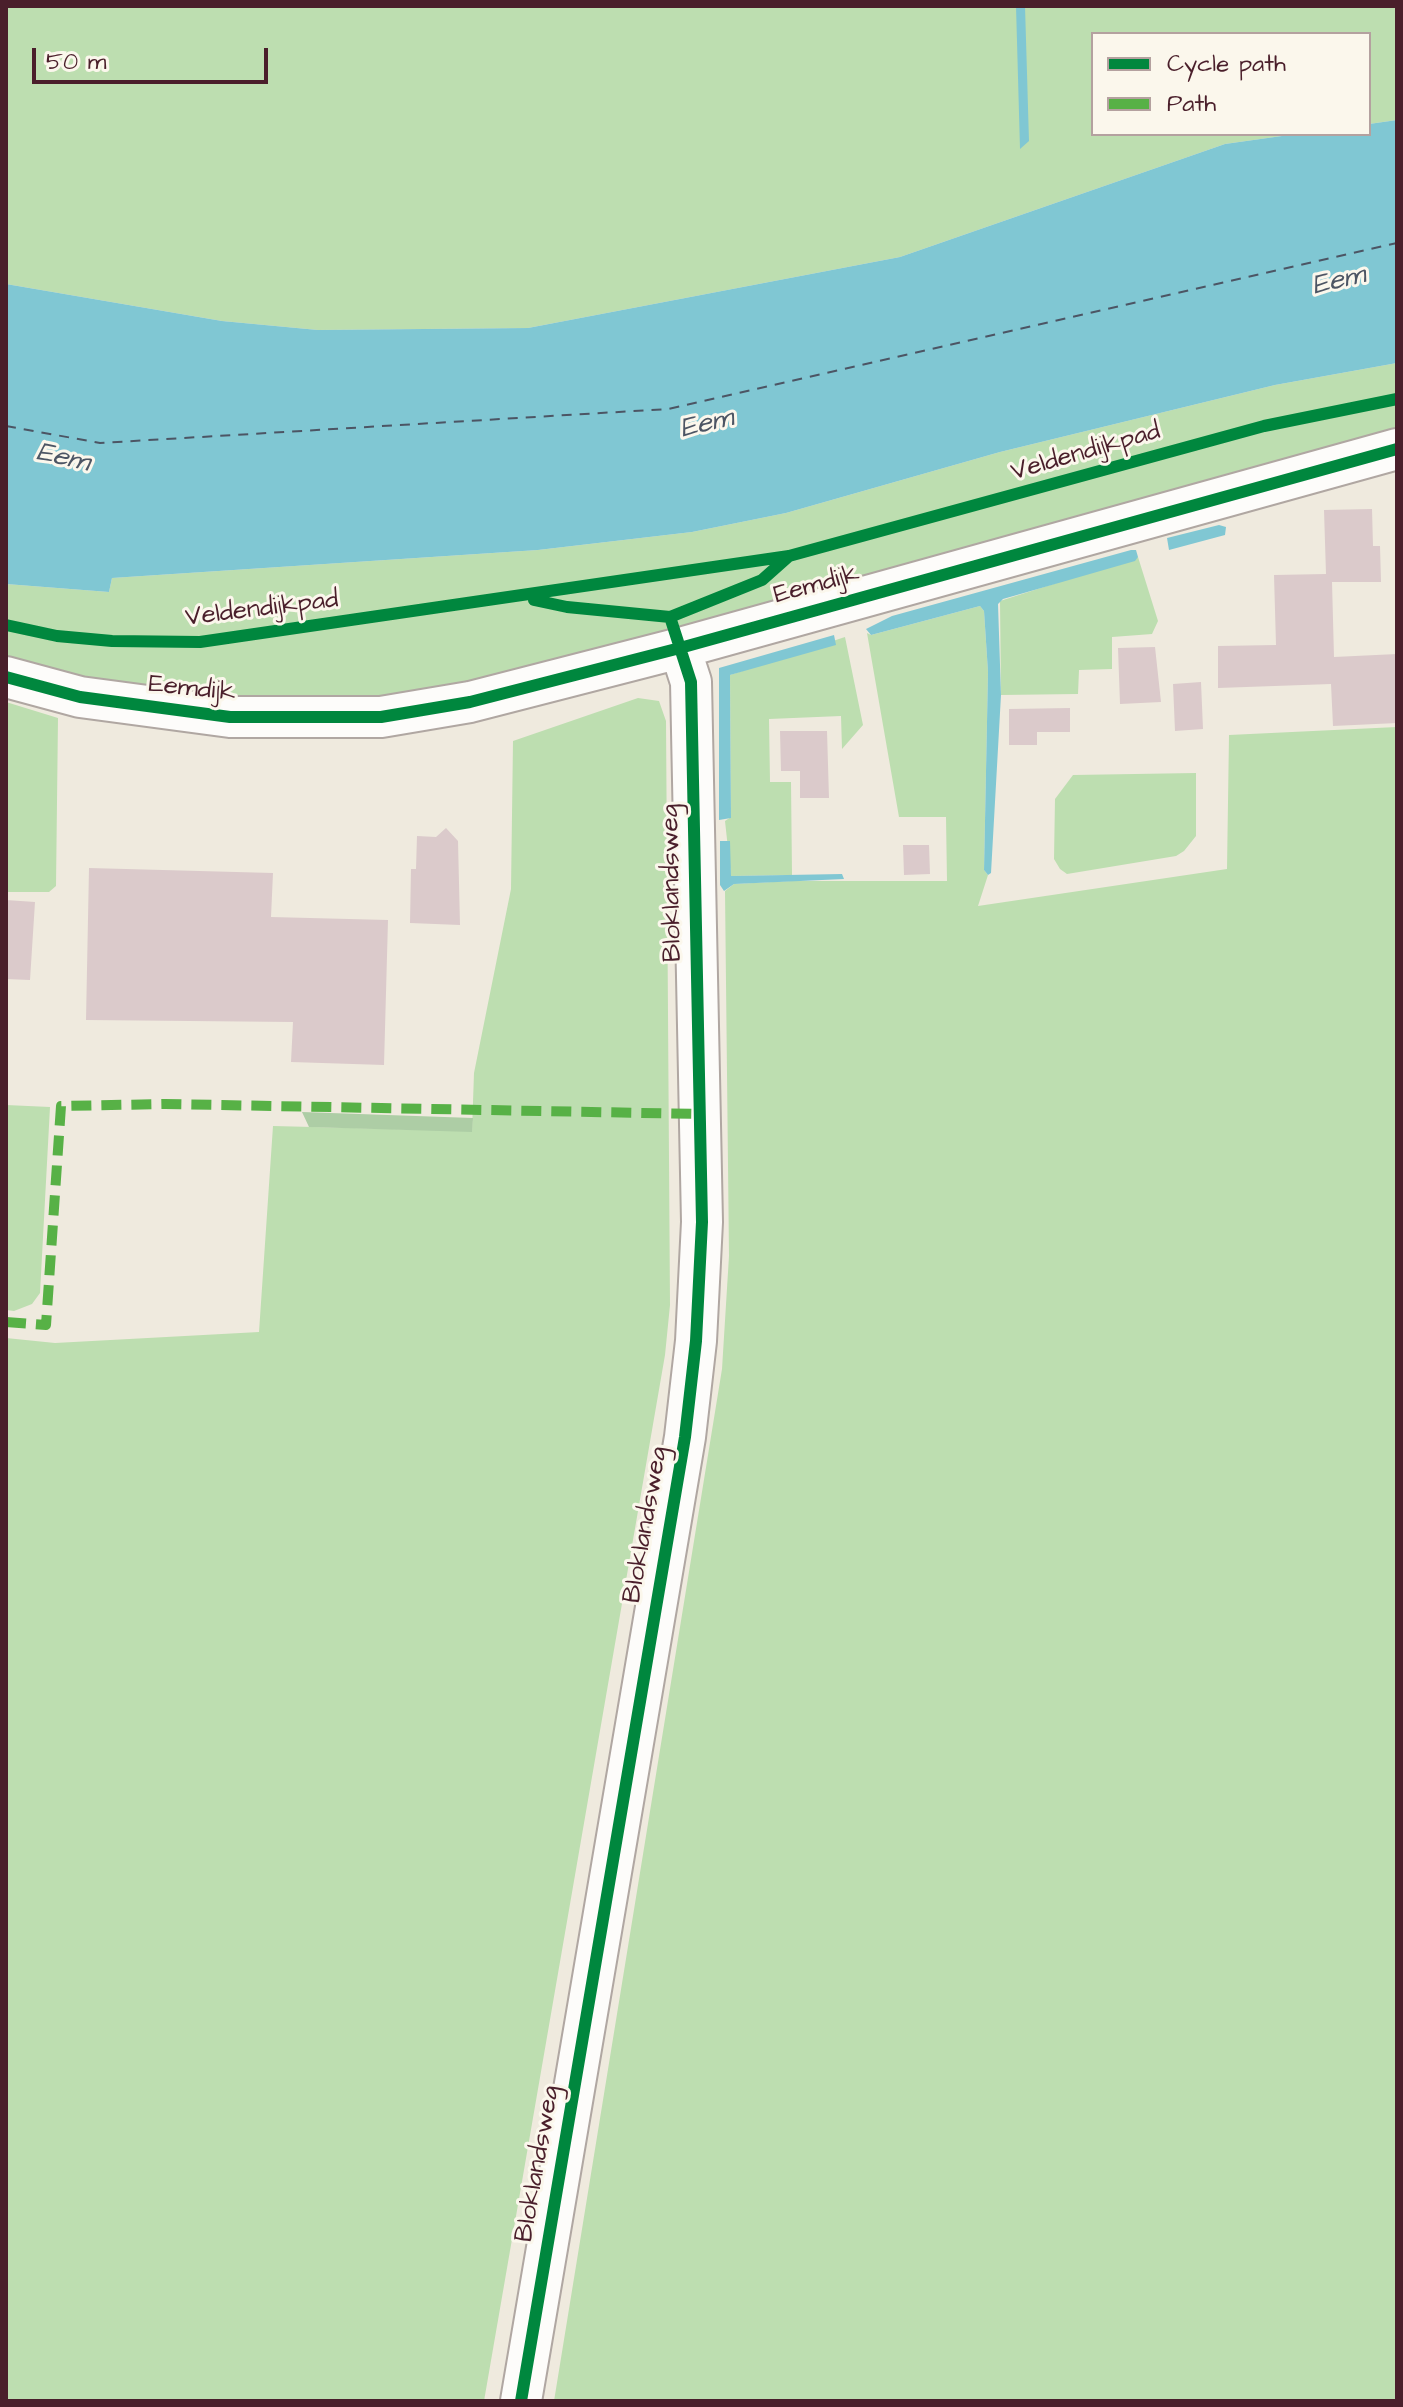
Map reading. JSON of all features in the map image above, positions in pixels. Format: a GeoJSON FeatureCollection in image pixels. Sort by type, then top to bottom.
{"type":"FeatureCollection","features":[{"type":"Feature","properties":{"kind":"street","name":"Eemdijk"},"geometry":{"type":"LineString","coordinates":[[6,677],[80,697],[230,717],[381,717],[520,692],[1397,449]]}},
{"type":"Feature","properties":{"kind":"street","name":"Bloklandsweg"},"geometry":{"type":"LineString","coordinates":[[521,2401],[685,1437],[696,1341],[702,1222],[692,697],[691,682],[680,648]]}},
{"type":"Feature","properties":{"kind":"green space"},"geometry":{"type":"Polygon","coordinates":[[[6,6],[1397,6],[1397,120],[1371,124],[1371,32],[1091,32],[1091,136],[1282,136],[1225,144],[900,257],[528,328],[318,330],[222,321],[6,284],[6,6]]]}},
{"type":"Feature","properties":{"kind":"green space"},"geometry":{"type":"Polygon","coordinates":[[[1397,363],[1397,437],[1119,515],[422,698],[210,704],[6,662],[6,584],[109,592],[112,578],[538,550],[692,532],[786,513],[1000,452],[1275,385],[1397,363]]]}},
{"type":"Feature","properties":{"kind":"green space"},"geometry":{"type":"Polygon","coordinates":[[[1138,557],[1158,621],[1152,634],[1112,637],[1112,669],[1079,670],[1078,694],[1001,695],[1000,601],[1138,557]]]}},
{"type":"Feature","properties":{"kind":"green space"},"geometry":{"type":"Polygon","coordinates":[[[980,606],[984,611],[988,672],[984,870],[988,875],[978,906],[1227,869],[1229,735],[1397,727],[1397,2401],[554,2401],[722,1369],[729,1256],[725,891],[734,884],[792,881],[947,881],[946,817],[899,817],[867,633],[871,635],[980,606]]]}},
{"type":"Feature","properties":{"kind":"green space"},"geometry":{"type":"Polygon","coordinates":[[[845,637],[863,725],[842,749],[841,716],[769,719],[770,782],[791,782],[792,875],[731,876],[725,821],[731,817],[730,675],[845,637]]]}},
{"type":"Feature","properties":{"kind":"green space"},"geometry":{"type":"Polygon","coordinates":[[[638,698],[659,701],[666,721],[670,1305],[665,1355],[484,2401],[6,2401],[6,1338],[55,1343],[259,1332],[273,1126],[472,1131],[474,1073],[511,889],[513,741],[638,698]]]}},
{"type":"Feature","properties":{"kind":"green space"},"geometry":{"type":"Polygon","coordinates":[[[6,702],[58,718],[56,886],[49,892],[6,892],[6,702]]]}},
{"type":"Feature","properties":{"kind":"green space"},"geometry":{"type":"Polygon","coordinates":[[[1196,773],[1196,836],[1184,851],[1176,856],[1067,874],[1060,869],[1054,859],[1055,799],[1073,775],[1196,773]]]}},
{"type":"Feature","properties":{"kind":"green space"},"geometry":{"type":"Polygon","coordinates":[[[6,1105],[50,1107],[40,1293],[32,1304],[14,1311],[6,1310],[6,1105]]]}},
{"type":"Feature","properties":{"kind":"green space"},"geometry":{"type":"Polygon","coordinates":[[[302,1112],[473,1118],[472,1132],[309,1127],[302,1112]]]}},
{"type":"Feature","properties":{"kind":"water"},"geometry":{"type":"Polygon","coordinates":[[[1016,6],[1025,6],[1029,141],[1020,149],[1016,6]]]}},
{"type":"Feature","properties":{"kind":"water","name":"Eem"},"geometry":{"type":"Polygon","coordinates":[[[1397,120],[1397,363],[1275,385],[1000,452],[786,513],[692,532],[538,550],[112,578],[109,592],[6,584],[6,284],[222,321],[318,330],[528,328],[900,257],[1225,144],[1282,136],[1371,136],[1371,124],[1397,120]]]}},
{"type":"Feature","properties":{"kind":"water"},"geometry":{"type":"Polygon","coordinates":[[[1219,525],[1226,527],[1225,535],[1169,550],[1167,538],[1219,525]]]}},
{"type":"Feature","properties":{"kind":"water"},"geometry":{"type":"Polygon","coordinates":[[[1136,550],[1138,557],[1135,561],[1003,599],[998,604],[1001,695],[991,873],[988,875],[984,870],[988,672],[984,611],[980,606],[871,635],[866,629],[892,616],[1136,550]]]}},
{"type":"Feature","properties":{"kind":"water"},"geometry":{"type":"Polygon","coordinates":[[[834,635],[836,645],[730,675],[731,818],[719,820],[719,668],[834,635]]]}},
{"type":"Feature","properties":{"kind":"water"},"geometry":{"type":"Polygon","coordinates":[[[720,841],[730,841],[731,876],[842,874],[844,879],[734,884],[724,891],[720,885],[720,841]]]}},
{"type":"Feature","properties":{"kind":"building"},"geometry":{"type":"Polygon","coordinates":[[[1372,509],[1373,546],[1380,546],[1381,582],[1332,582],[1334,657],[1397,654],[1397,723],[1333,726],[1331,684],[1218,688],[1218,646],[1276,645],[1274,575],[1326,574],[1324,510],[1372,509]]]}},
{"type":"Feature","properties":{"kind":"building"},"geometry":{"type":"Polygon","coordinates":[[[1155,647],[1161,702],[1120,704],[1118,648],[1155,647]]]}},
{"type":"Feature","properties":{"kind":"building"},"geometry":{"type":"Polygon","coordinates":[[[1201,682],[1203,729],[1175,731],[1173,684],[1201,682]]]}},
{"type":"Feature","properties":{"kind":"building"},"geometry":{"type":"Polygon","coordinates":[[[1070,708],[1070,732],[1037,732],[1037,745],[1009,745],[1009,709],[1070,708]]]}},
{"type":"Feature","properties":{"kind":"building"},"geometry":{"type":"Polygon","coordinates":[[[780,731],[827,731],[829,798],[800,798],[800,771],[781,771],[780,731]]]}},
{"type":"Feature","properties":{"kind":"building"},"geometry":{"type":"Polygon","coordinates":[[[446,828],[458,841],[460,925],[410,923],[411,869],[416,869],[417,836],[436,837],[446,828]]]}},
{"type":"Feature","properties":{"kind":"building"},"geometry":{"type":"Polygon","coordinates":[[[903,845],[929,845],[930,874],[904,875],[903,845]]]}},
{"type":"Feature","properties":{"kind":"building"},"geometry":{"type":"Polygon","coordinates":[[[89,868],[273,873],[271,917],[388,920],[384,1065],[291,1062],[293,1022],[86,1020],[89,868]]]}},
{"type":"Feature","properties":{"kind":"building"},"geometry":{"type":"Polygon","coordinates":[[[6,900],[35,902],[30,980],[6,979],[6,900]]]}},
{"type":"Feature","properties":{"kind":"ferry route"},"geometry":{"type":"LineString","coordinates":[[6,426],[100,443],[668,409],[1397,243]]}},
{"type":"Feature","properties":{"kind":"marked path"},"geometry":{"type":"LineString","coordinates":[[6,1322],[46,1325],[61,1106],[165,1104],[699,1114]]}},
{"type":"Feature","properties":{"kind":"cycle path","name":"Veldendijkpad"},"geometry":{"type":"LineString","coordinates":[[6,625],[57,636],[112,641],[200,642],[789,556],[1264,426],[1397,399]]}},
{"type":"Feature","properties":{"kind":"cycle path"},"geometry":{"type":"LineString","coordinates":[[6,677],[80,697],[230,717],[381,717],[470,702],[680,648],[1397,449]]}},
{"type":"Feature","properties":{"kind":"cycle path"},"geometry":{"type":"LineString","coordinates":[[534,600],[567,607],[670,617],[762,580],[789,556]]}},
{"type":"Feature","properties":{"kind":"cycle path"},"geometry":{"type":"LineString","coordinates":[[521,2401],[685,1437],[696,1341],[702,1222],[691,682],[670,617]]}}]}
